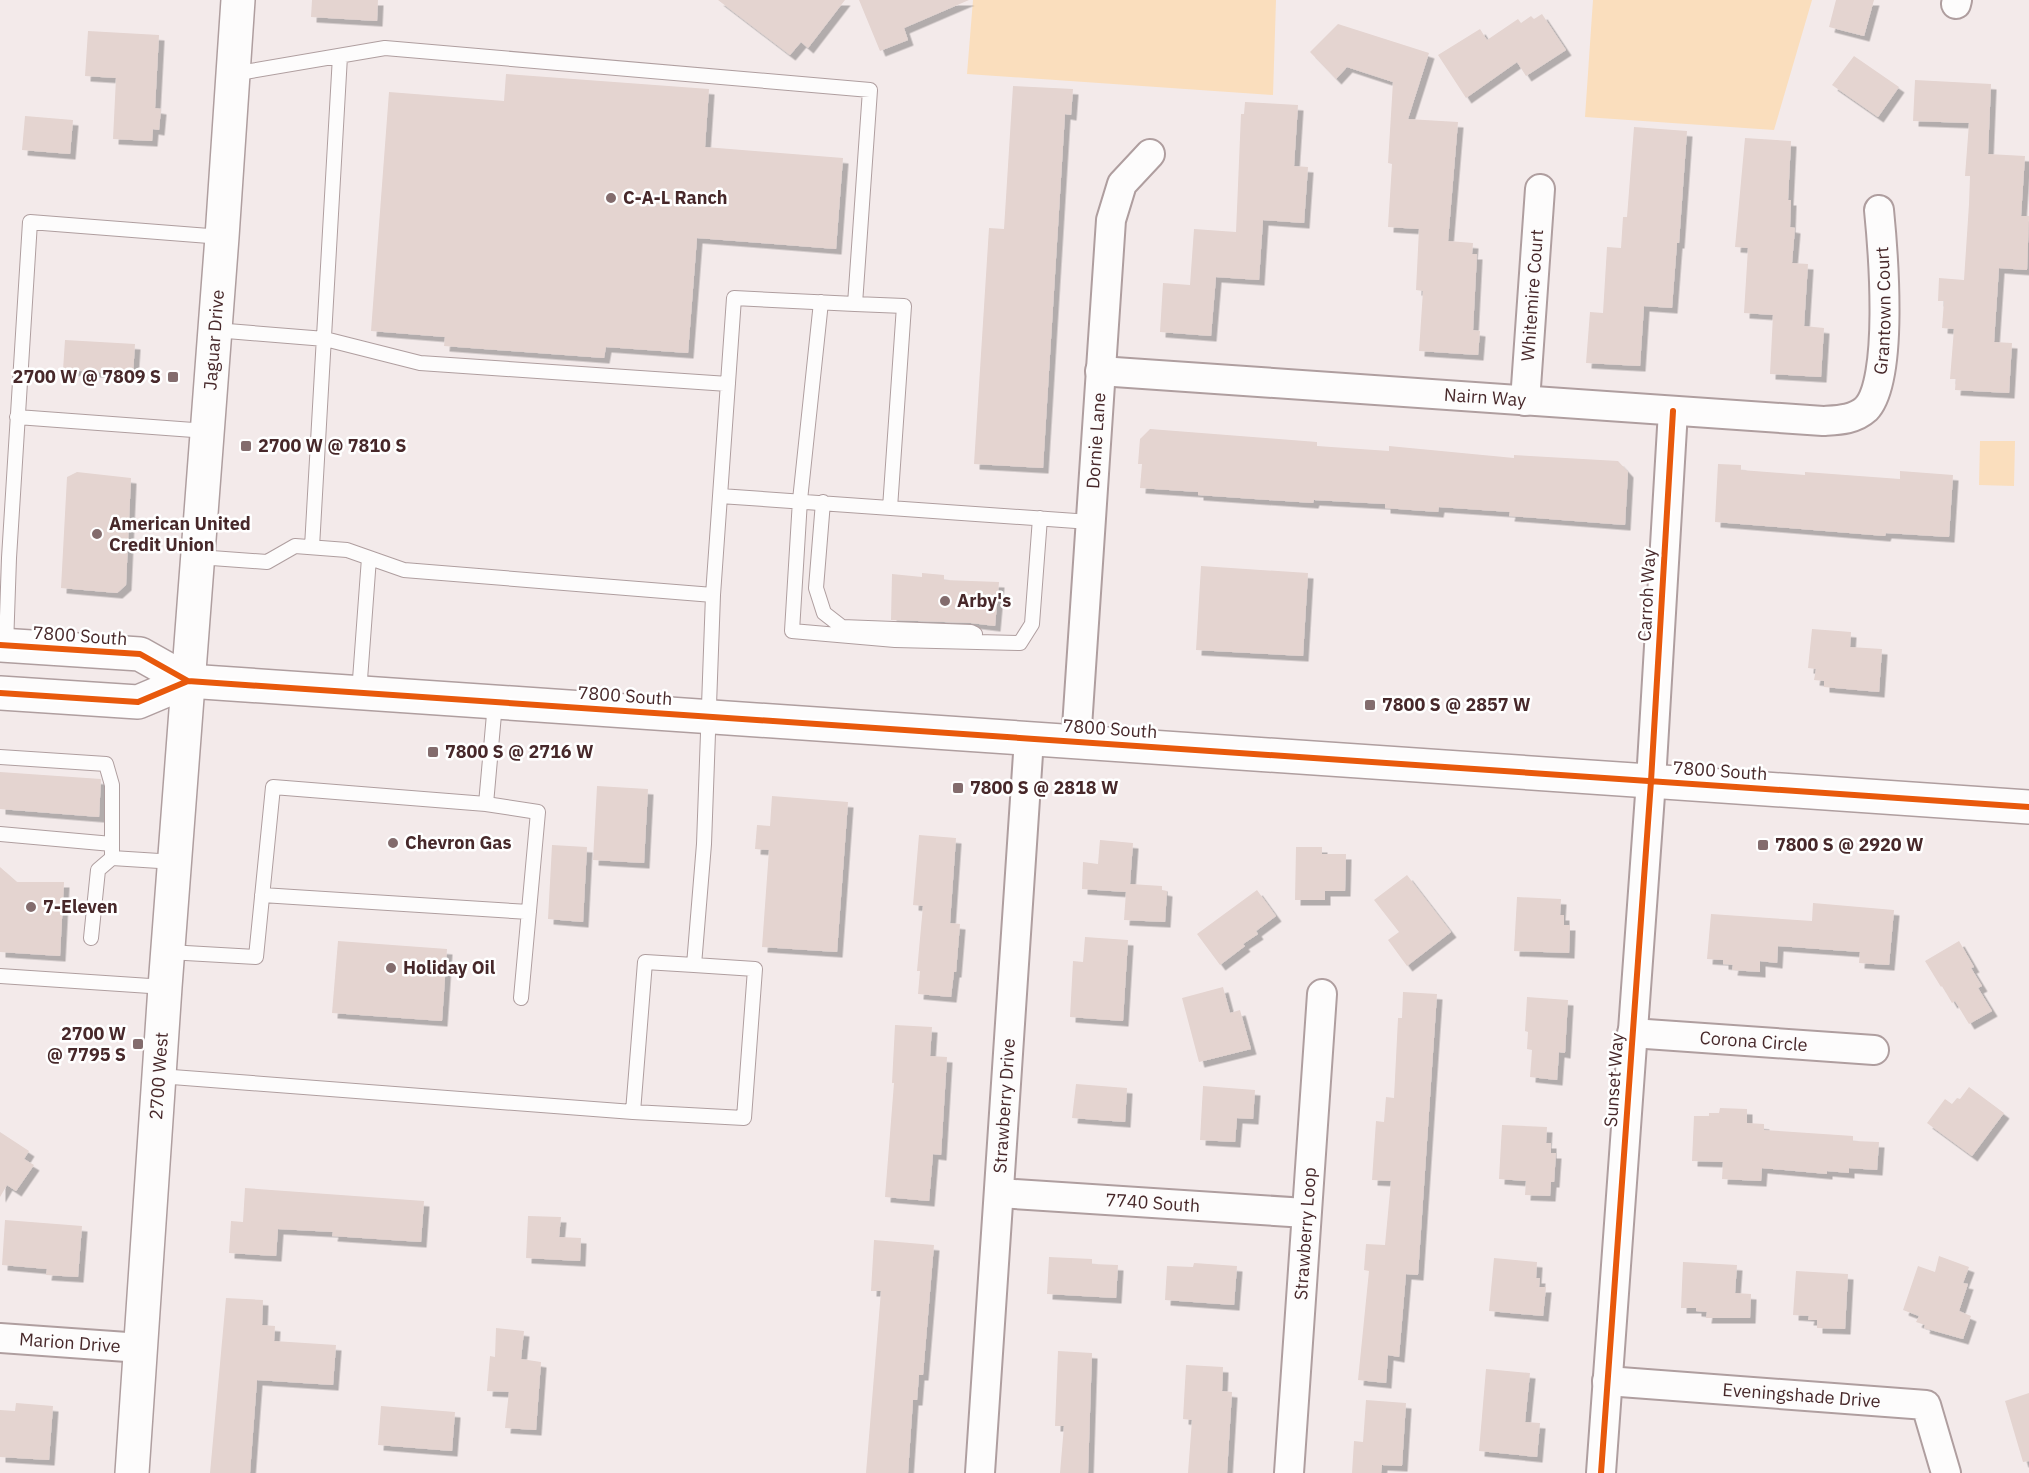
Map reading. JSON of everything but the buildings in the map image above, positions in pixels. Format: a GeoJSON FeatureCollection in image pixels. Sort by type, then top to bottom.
{"type":"FeatureCollection","features":[{"type":"Feature","properties":{"kind":"main road","name":"Jaguar Drive"},"geometry":{"type":"LineString","coordinates":[[188,681],[238,0]]}},
{"type":"Feature","properties":{"kind":"main road","name":"7800 South"},"geometry":{"type":"LineString","coordinates":[[3,645],[140,654],[188,681],[2029,807]]}},
{"type":"Feature","properties":{"kind":"main road","name":"7800 South"},"geometry":{"type":"LineString","coordinates":[[0,693],[138,702],[188,681]]}},
{"type":"Feature","properties":{"kind":"main road","name":"2700 West"},"geometry":{"type":"LineString","coordinates":[[132,1473],[188,681]]}},
{"type":"Feature","properties":{"kind":"street","name":"Dornie Lane"},"geometry":{"type":"LineString","coordinates":[[1076,742],[1111,220],[1122,184],[1150,154]]}},
{"type":"Feature","properties":{"kind":"street","name":"Whitemire Court"},"geometry":{"type":"LineString","coordinates":[[1525,401],[1540,189]]}},
{"type":"Feature","properties":{"kind":"street","name":"Grantown Court"},"geometry":{"type":"LineString","coordinates":[[1866,409],[1876,392],[1881,368],[1885,282],[1879,210]]}},
{"type":"Feature","properties":{"kind":"street","name":"Nairn Way"},"geometry":{"type":"LineString","coordinates":[[1100,371],[1823,420],[1846,420],[1866,409]]}},
{"type":"Feature","properties":{"kind":"street","name":"Carroh Way"},"geometry":{"type":"LineString","coordinates":[[1652,781],[1673,411]]}},
{"type":"Feature","properties":{"kind":"street","name":"Strawberry Drive"},"geometry":{"type":"LineString","coordinates":[[980,1473],[1029,739]]}},
{"type":"Feature","properties":{"kind":"street","name":"Sunset Way"},"geometry":{"type":"LineString","coordinates":[[1601,1473],[1652,781]]}},
{"type":"Feature","properties":{"kind":"street","name":"Strawberry Loop"},"geometry":{"type":"LineString","coordinates":[[1289,1473],[1322,994]]}},
{"type":"Feature","properties":{"kind":"street","name":"Corona Circle"},"geometry":{"type":"LineString","coordinates":[[1632,1033],[1874,1050]]}},
{"type":"Feature","properties":{"kind":"street","name":"7740 South"},"geometry":{"type":"LineString","coordinates":[[999,1193],[1306,1213]]}},
{"type":"Feature","properties":{"kind":"street","name":"Marion Drive"},"geometry":{"type":"LineString","coordinates":[[0,1338],[141,1348]]}},
{"type":"Feature","properties":{"kind":"street","name":"Eveningshade Drive"},"geometry":{"type":"LineString","coordinates":[[1607,1381],[1926,1405],[1946,1473]]}},
{"type":"Feature","properties":{"kind":"lane"},"geometry":{"type":"LineString","coordinates":[[233,74],[385,48],[870,90],[855,304]]}},
{"type":"Feature","properties":{"kind":"lane"},"geometry":{"type":"LineString","coordinates":[[312,547],[340,56]]}},
{"type":"Feature","properties":{"kind":"lane"},"geometry":{"type":"LineString","coordinates":[[3,645],[30,222],[222,237]]}},
{"type":"Feature","properties":{"kind":"lane"},"geometry":{"type":"LineString","coordinates":[[694,965],[704,844],[713,595],[734,298],[904,306],[890,508]]}},
{"type":"Feature","properties":{"kind":"lane"},"geometry":{"type":"LineString","coordinates":[[821,302],[800,500],[792,631],[895,640],[1020,643],[1032,624],[1040,518]]}},
{"type":"Feature","properties":{"kind":"lane"},"geometry":{"type":"LineString","coordinates":[[215,330],[325,339],[420,363],[728,384]]}},
{"type":"Feature","properties":{"kind":"lane"},"geometry":{"type":"LineString","coordinates":[[17,417],[207,431]]}},
{"type":"Feature","properties":{"kind":"lane"},"geometry":{"type":"LineString","coordinates":[[720,496],[1090,522]]}},
{"type":"Feature","properties":{"kind":"lane"},"geometry":{"type":"LineString","coordinates":[[823,502],[816,588],[824,613],[842,627],[971,632],[990,642]]}},
{"type":"Feature","properties":{"kind":"lane"},"geometry":{"type":"LineString","coordinates":[[198,557],[267,562],[295,546],[312,547],[347,550],[404,570],[713,595]]}},
{"type":"Feature","properties":{"kind":"lane"},"geometry":{"type":"LineString","coordinates":[[358,693],[369,558]]}},
{"type":"Feature","properties":{"kind":"lane"},"geometry":{"type":"LineString","coordinates":[[486,804],[495,703]]}},
{"type":"Feature","properties":{"kind":"lane"},"geometry":{"type":"LineString","coordinates":[[0,758],[106,764],[112,785],[112,851],[98,870],[91,938]]}},
{"type":"Feature","properties":{"kind":"lane"},"geometry":{"type":"LineString","coordinates":[[168,952],[256,957],[273,787],[486,804],[538,812],[520,998]]}},
{"type":"Feature","properties":{"kind":"lane"},"geometry":{"type":"LineString","coordinates":[[0,834],[175,862]]}},
{"type":"Feature","properties":{"kind":"lane"},"geometry":{"type":"LineString","coordinates":[[262,895],[529,912]]}},
{"type":"Feature","properties":{"kind":"lane"},"geometry":{"type":"LineString","coordinates":[[159,1076],[633,1112],[744,1118],[755,969],[645,962],[633,1112]]}},
{"type":"Feature","properties":{"kind":"lane"},"geometry":{"type":"LineString","coordinates":[[0,976],[165,987]]}},
{"type":"Feature","properties":{"kind":"shaded area"},"geometry":{"type":"Polygon","coordinates":[[[973,0],[1276,0],[1273,95],[967,74],[973,0]]]}},
{"type":"Feature","properties":{"kind":"shaded area"},"geometry":{"type":"Polygon","coordinates":[[[1593,0],[1812,0],[1774,130],[1585,117],[1593,0]]]}},
{"type":"Feature","properties":{"kind":"shaded area"},"geometry":{"type":"Polygon","coordinates":[[[1980,441],[2015,441],[2014,486],[1979,485],[1980,441]]]}},
{"type":"Feature","properties":{"kind":"cycle path"},"geometry":{"type":"LineString","coordinates":[[1601,1473],[1651,781],[1673,411]]}},
{"type":"Feature","properties":{"kind":"cycle path"},"geometry":{"type":"LineString","coordinates":[[0,645],[140,654],[188,681],[2029,807]]}},
{"type":"Feature","properties":{"kind":"cycle path"},"geometry":{"type":"LineString","coordinates":[[0,693],[138,702],[188,681]]}},
{"type":"Feature","properties":{"kind":"place","name":"C-A-L Ranch"},"geometry":{"type":"Point","coordinates":[611,198]}},
{"type":"Feature","properties":{"kind":"place","name":"2700 W @ 7809 S"},"geometry":{"type":"Point","coordinates":[173,377]}},
{"type":"Feature","properties":{"kind":"place","name":"2700 W @ 7810 S"},"geometry":{"type":"Point","coordinates":[246,446]}},
{"type":"Feature","properties":{"kind":"place","name":"American United Credit Union"},"geometry":{"type":"Point","coordinates":[97,534]}},
{"type":"Feature","properties":{"kind":"place","name":"Arby's"},"geometry":{"type":"Point","coordinates":[945,601]}},
{"type":"Feature","properties":{"kind":"place","name":"7800 S @ 2857 W"},"geometry":{"type":"Point","coordinates":[1370,705]}},
{"type":"Feature","properties":{"kind":"place","name":"7800 S @ 2716 W"},"geometry":{"type":"Point","coordinates":[433,752]}},
{"type":"Feature","properties":{"kind":"place","name":"7800 S @ 2818 W"},"geometry":{"type":"Point","coordinates":[958,788]}},
{"type":"Feature","properties":{"kind":"place","name":"Chevron Gas"},"geometry":{"type":"Point","coordinates":[393,843]}},
{"type":"Feature","properties":{"kind":"place","name":"7800 S @ 2920 W"},"geometry":{"type":"Point","coordinates":[1763,845]}},
{"type":"Feature","properties":{"kind":"place","name":"7-Eleven"},"geometry":{"type":"Point","coordinates":[31,907]}},
{"type":"Feature","properties":{"kind":"place","name":"Holiday Oil"},"geometry":{"type":"Point","coordinates":[391,968]}},
{"type":"Feature","properties":{"kind":"place","name":"2700 W @ 7795 S"},"geometry":{"type":"Point","coordinates":[138,1044]}}]}
